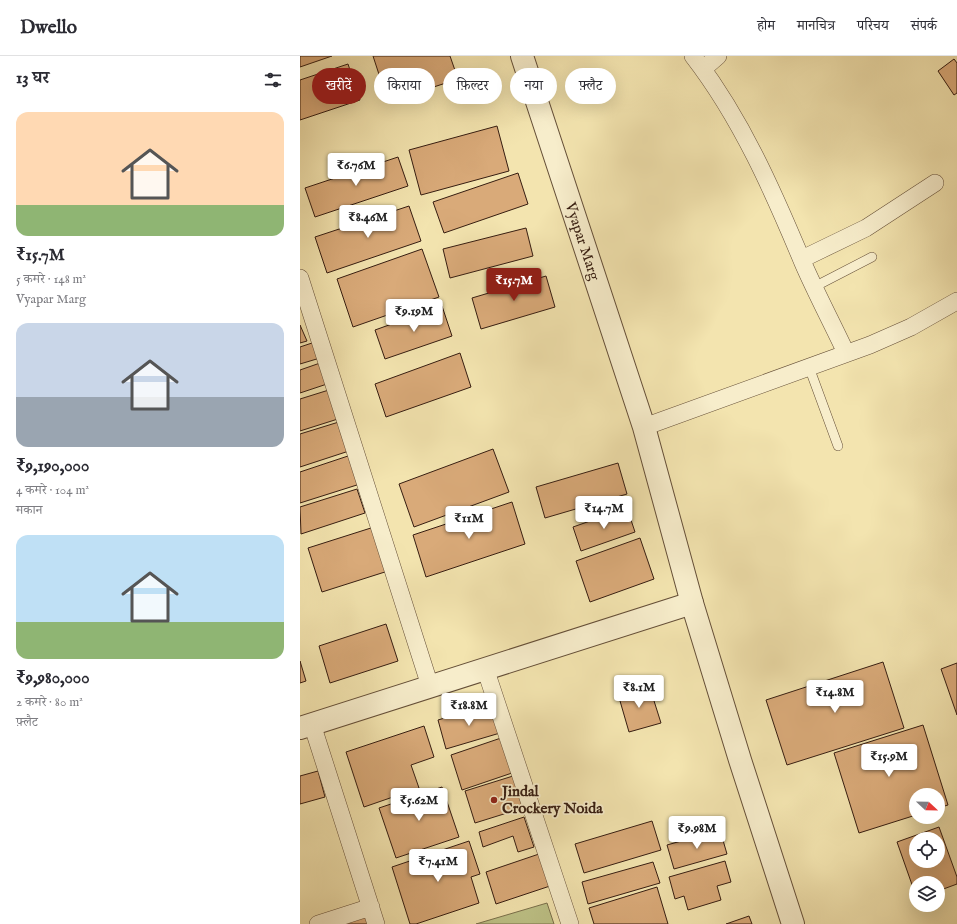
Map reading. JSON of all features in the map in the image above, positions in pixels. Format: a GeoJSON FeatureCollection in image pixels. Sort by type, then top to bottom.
{"type":"FeatureCollection","features":[{"type":"Feature","properties":{"kind":"street","name":"Vyapar Marg"},"geometry":{"type":"LineString","coordinates":[[522,56],[644,427],[692,603],[740,760],[793,924]]}},
{"type":"Feature","properties":{"kind":"street"},"geometry":{"type":"LineString","coordinates":[[718,56],[698,62],[721,93],[769,183],[814,287],[846,354]]}},
{"type":"Feature","properties":{"kind":"street"},"geometry":{"type":"LineString","coordinates":[[802,259],[866,228],[934,182]]}},
{"type":"Feature","properties":{"kind":"street"},"geometry":{"type":"LineString","coordinates":[[300,278],[430,686]]}},
{"type":"Feature","properties":{"kind":"street"},"geometry":{"type":"LineString","coordinates":[[644,427],[846,354],[911,327],[957,301]]}},
{"type":"Feature","properties":{"kind":"street"},"geometry":{"type":"LineString","coordinates":[[376,924],[306,726],[692,603]]}},
{"type":"Feature","properties":{"kind":"street"},"geometry":{"type":"LineString","coordinates":[[485,668],[570,924]]}},
{"type":"Feature","properties":{"kind":"street"},"geometry":{"type":"LineString","coordinates":[[318,924],[371,907]]}},
{"type":"Feature","properties":{"kind":"lane"},"geometry":{"type":"LineString","coordinates":[[814,287],[872,257]]}},
{"type":"Feature","properties":{"kind":"lane"},"geometry":{"type":"LineString","coordinates":[[809,367],[838,446]]}},
{"type":"Feature","properties":{"kind":"green space"},"geometry":{"type":"Polygon","coordinates":[[[547,903],[554,924],[476,924],[547,903]]]}},
{"type":"Feature","properties":{"kind":"building"},"geometry":{"type":"Polygon","coordinates":[[[300,56],[332,56],[300,67],[300,56]]]}},
{"type":"Feature","properties":{"kind":"building"},"geometry":{"type":"Polygon","coordinates":[[[373,56],[450,56],[454,68],[443,68],[443,84],[435,87],[435,68],[377,68],[373,56]]]}},
{"type":"Feature","properties":{"kind":"building"},"geometry":{"type":"Polygon","coordinates":[[[954,59],[957,63],[957,93],[954,95],[938,71],[954,59]]]}},
{"type":"Feature","properties":{"kind":"building"},"geometry":{"type":"Polygon","coordinates":[[[348,64],[349,68],[336,68],[348,64]]]}},
{"type":"Feature","properties":{"kind":"building"},"geometry":{"type":"Polygon","coordinates":[[[312,76],[312,104],[348,104],[300,120],[300,80],[312,76]]]}},
{"type":"Feature","properties":{"kind":"building"},"geometry":{"type":"Polygon","coordinates":[[[497,126],[509,171],[421,195],[409,150],[497,126]]]}},
{"type":"Feature","properties":{"kind":"building"},"geometry":{"type":"Polygon","coordinates":[[[398,157],[408,186],[315,217],[305,188],[398,157]]]}},
{"type":"Feature","properties":{"kind":"building"},"geometry":{"type":"Polygon","coordinates":[[[518,173],[528,204],[444,233],[433,202],[518,173]]]}},
{"type":"Feature","properties":{"kind":"building"},"geometry":{"type":"Polygon","coordinates":[[[409,206],[421,241],[327,273],[315,237],[409,206]]]}},
{"type":"Feature","properties":{"kind":"building"},"geometry":{"type":"Polygon","coordinates":[[[526,228],[533,256],[450,278],[443,249],[526,228]]]}},
{"type":"Feature","properties":{"kind":"building"},"geometry":{"type":"Polygon","coordinates":[[[422,249],[439,297],[353,327],[337,279],[422,249]]]}},
{"type":"Feature","properties":{"kind":"building"},"geometry":{"type":"Polygon","coordinates":[[[546,276],[555,307],[481,329],[472,298],[546,276]]]}},
{"type":"Feature","properties":{"kind":"building"},"geometry":{"type":"Polygon","coordinates":[[[442,306],[452,336],[385,359],[375,330],[442,306]]]}},
{"type":"Feature","properties":{"kind":"building"},"geometry":{"type":"Polygon","coordinates":[[[300,325],[307,341],[300,343],[300,325]]]}},
{"type":"Feature","properties":{"kind":"building"},"geometry":{"type":"Polygon","coordinates":[[[315,342],[320,358],[300,364],[300,347],[315,342]]]}},
{"type":"Feature","properties":{"kind":"building"},"geometry":{"type":"Polygon","coordinates":[[[460,353],[471,387],[386,417],[375,384],[460,353]]]}},
{"type":"Feature","properties":{"kind":"building"},"geometry":{"type":"Polygon","coordinates":[[[323,362],[330,383],[300,393],[300,370],[323,362]]]}},
{"type":"Feature","properties":{"kind":"building"},"geometry":{"type":"Polygon","coordinates":[[[332,389],[341,418],[300,431],[300,399],[332,389]]]}},
{"type":"Feature","properties":{"kind":"building"},"geometry":{"type":"Polygon","coordinates":[[[342,421],[352,450],[300,467],[300,434],[342,421]]]}},
{"type":"Feature","properties":{"kind":"building"},"geometry":{"type":"Polygon","coordinates":[[[493,449],[509,492],[414,527],[399,484],[493,449]]]}},
{"type":"Feature","properties":{"kind":"building"},"geometry":{"type":"Polygon","coordinates":[[[351,455],[360,484],[300,503],[300,472],[351,455]]]}},
{"type":"Feature","properties":{"kind":"building"},"geometry":{"type":"Polygon","coordinates":[[[618,463],[627,494],[545,518],[536,487],[618,463]]]}},
{"type":"Feature","properties":{"kind":"building"},"geometry":{"type":"Polygon","coordinates":[[[357,489],[365,513],[301,534],[300,507],[357,489]]]}},
{"type":"Feature","properties":{"kind":"building"},"geometry":{"type":"Polygon","coordinates":[[[512,502],[525,544],[426,577],[413,535],[512,502]]]}},
{"type":"Feature","properties":{"kind":"building"},"geometry":{"type":"Polygon","coordinates":[[[627,508],[635,532],[581,551],[573,527],[627,508]]]}},
{"type":"Feature","properties":{"kind":"building"},"geometry":{"type":"Polygon","coordinates":[[[374,527],[388,571],[322,592],[308,548],[374,527]]]}},
{"type":"Feature","properties":{"kind":"building"},"geometry":{"type":"Polygon","coordinates":[[[640,538],[654,579],[590,602],[576,561],[640,538]]]}},
{"type":"Feature","properties":{"kind":"building"},"geometry":{"type":"Polygon","coordinates":[[[386,624],[398,661],[330,683],[319,646],[386,624]]]}},
{"type":"Feature","properties":{"kind":"building"},"geometry":{"type":"Polygon","coordinates":[[[300,661],[306,681],[300,683],[300,661]]]}},
{"type":"Feature","properties":{"kind":"building"},"geometry":{"type":"Polygon","coordinates":[[[883,662],[904,728],[787,765],[766,700],[883,662]]]}},
{"type":"Feature","properties":{"kind":"building"},"geometry":{"type":"Polygon","coordinates":[[[957,663],[957,715],[941,669],[957,663]]]}},
{"type":"Feature","properties":{"kind":"building"},"geometry":{"type":"Polygon","coordinates":[[[649,685],[661,723],[629,732],[618,694],[649,685]]]}},
{"type":"Feature","properties":{"kind":"building"},"geometry":{"type":"Polygon","coordinates":[[[491,704],[500,733],[446,749],[438,720],[491,704]]]}},
{"type":"Feature","properties":{"kind":"building"},"geometry":{"type":"Polygon","coordinates":[[[923,725],[943,788],[909,788],[909,817],[859,833],[834,753],[923,725]]]}},
{"type":"Feature","properties":{"kind":"building"},"geometry":{"type":"Polygon","coordinates":[[[424,726],[434,757],[411,765],[419,788],[364,807],[346,752],[424,726]]]}},
{"type":"Feature","properties":{"kind":"building"},"geometry":{"type":"Polygon","coordinates":[[[501,738],[512,773],[462,790],[451,755],[501,738]]]}},
{"type":"Feature","properties":{"kind":"building"},"geometry":{"type":"Polygon","coordinates":[[[318,771],[325,797],[300,804],[300,776],[318,771]]]}},
{"type":"Feature","properties":{"kind":"building","name":"Jindal Crockery Noida"},"geometry":{"type":"Polygon","coordinates":[[[513,776],[523,808],[475,823],[465,791],[513,776]]]}},
{"type":"Feature","properties":{"kind":"building"},"geometry":{"type":"Polygon","coordinates":[[[442,787],[459,837],[396,858],[379,808],[442,787]]]}},
{"type":"Feature","properties":{"kind":"building"},"geometry":{"type":"Polygon","coordinates":[[[945,795],[948,805],[945,806],[945,795]]]}},
{"type":"Feature","properties":{"kind":"building"},"geometry":{"type":"Polygon","coordinates":[[[524,817],[534,847],[518,852],[513,836],[483,847],[479,832],[524,817]]]}},
{"type":"Feature","properties":{"kind":"building"},"geometry":{"type":"Polygon","coordinates":[[[652,821],[661,850],[584,873],[575,844],[652,821]]]}},
{"type":"Feature","properties":{"kind":"building"},"geometry":{"type":"Polygon","coordinates":[[[939,827],[941,832],[925,832],[939,827]]]}},
{"type":"Feature","properties":{"kind":"building"},"geometry":{"type":"Polygon","coordinates":[[[720,830],[727,854],[674,869],[667,845],[720,830]]]}},
{"type":"Feature","properties":{"kind":"building"},"geometry":{"type":"Polygon","coordinates":[[[909,838],[909,868],[945,868],[945,844],[957,877],[957,884],[945,888],[945,876],[909,876],[897,842],[909,838]]]}},
{"type":"Feature","properties":{"kind":"building"},"geometry":{"type":"Polygon","coordinates":[[[469,841],[480,874],[471,877],[479,903],[416,924],[410,924],[392,867],[469,841]]]}},
{"type":"Feature","properties":{"kind":"building"},"geometry":{"type":"Polygon","coordinates":[[[539,854],[550,886],[496,904],[486,872],[539,854]]]}},
{"type":"Feature","properties":{"kind":"building"},"geometry":{"type":"Polygon","coordinates":[[[725,861],[731,882],[717,886],[721,900],[688,910],[684,896],[675,899],[669,877],[725,861]]]}},
{"type":"Feature","properties":{"kind":"building"},"geometry":{"type":"Polygon","coordinates":[[[653,862],[660,883],[588,904],[582,882],[653,862]]]}},
{"type":"Feature","properties":{"kind":"building"},"geometry":{"type":"Polygon","coordinates":[[[657,887],[668,924],[594,924],[589,908],[657,887]]]}},
{"type":"Feature","properties":{"kind":"building"},"geometry":{"type":"Polygon","coordinates":[[[365,913],[368,924],[329,924],[365,913]]]}},
{"type":"Feature","properties":{"kind":"building"},"geometry":{"type":"Polygon","coordinates":[[[749,916],[752,924],[726,924],[749,916]]]}},
{"type":"Feature","properties":{"kind":"place","name":"Jindal Crockery Noida"},"geometry":{"type":"Point","coordinates":[494,800]}}]}
